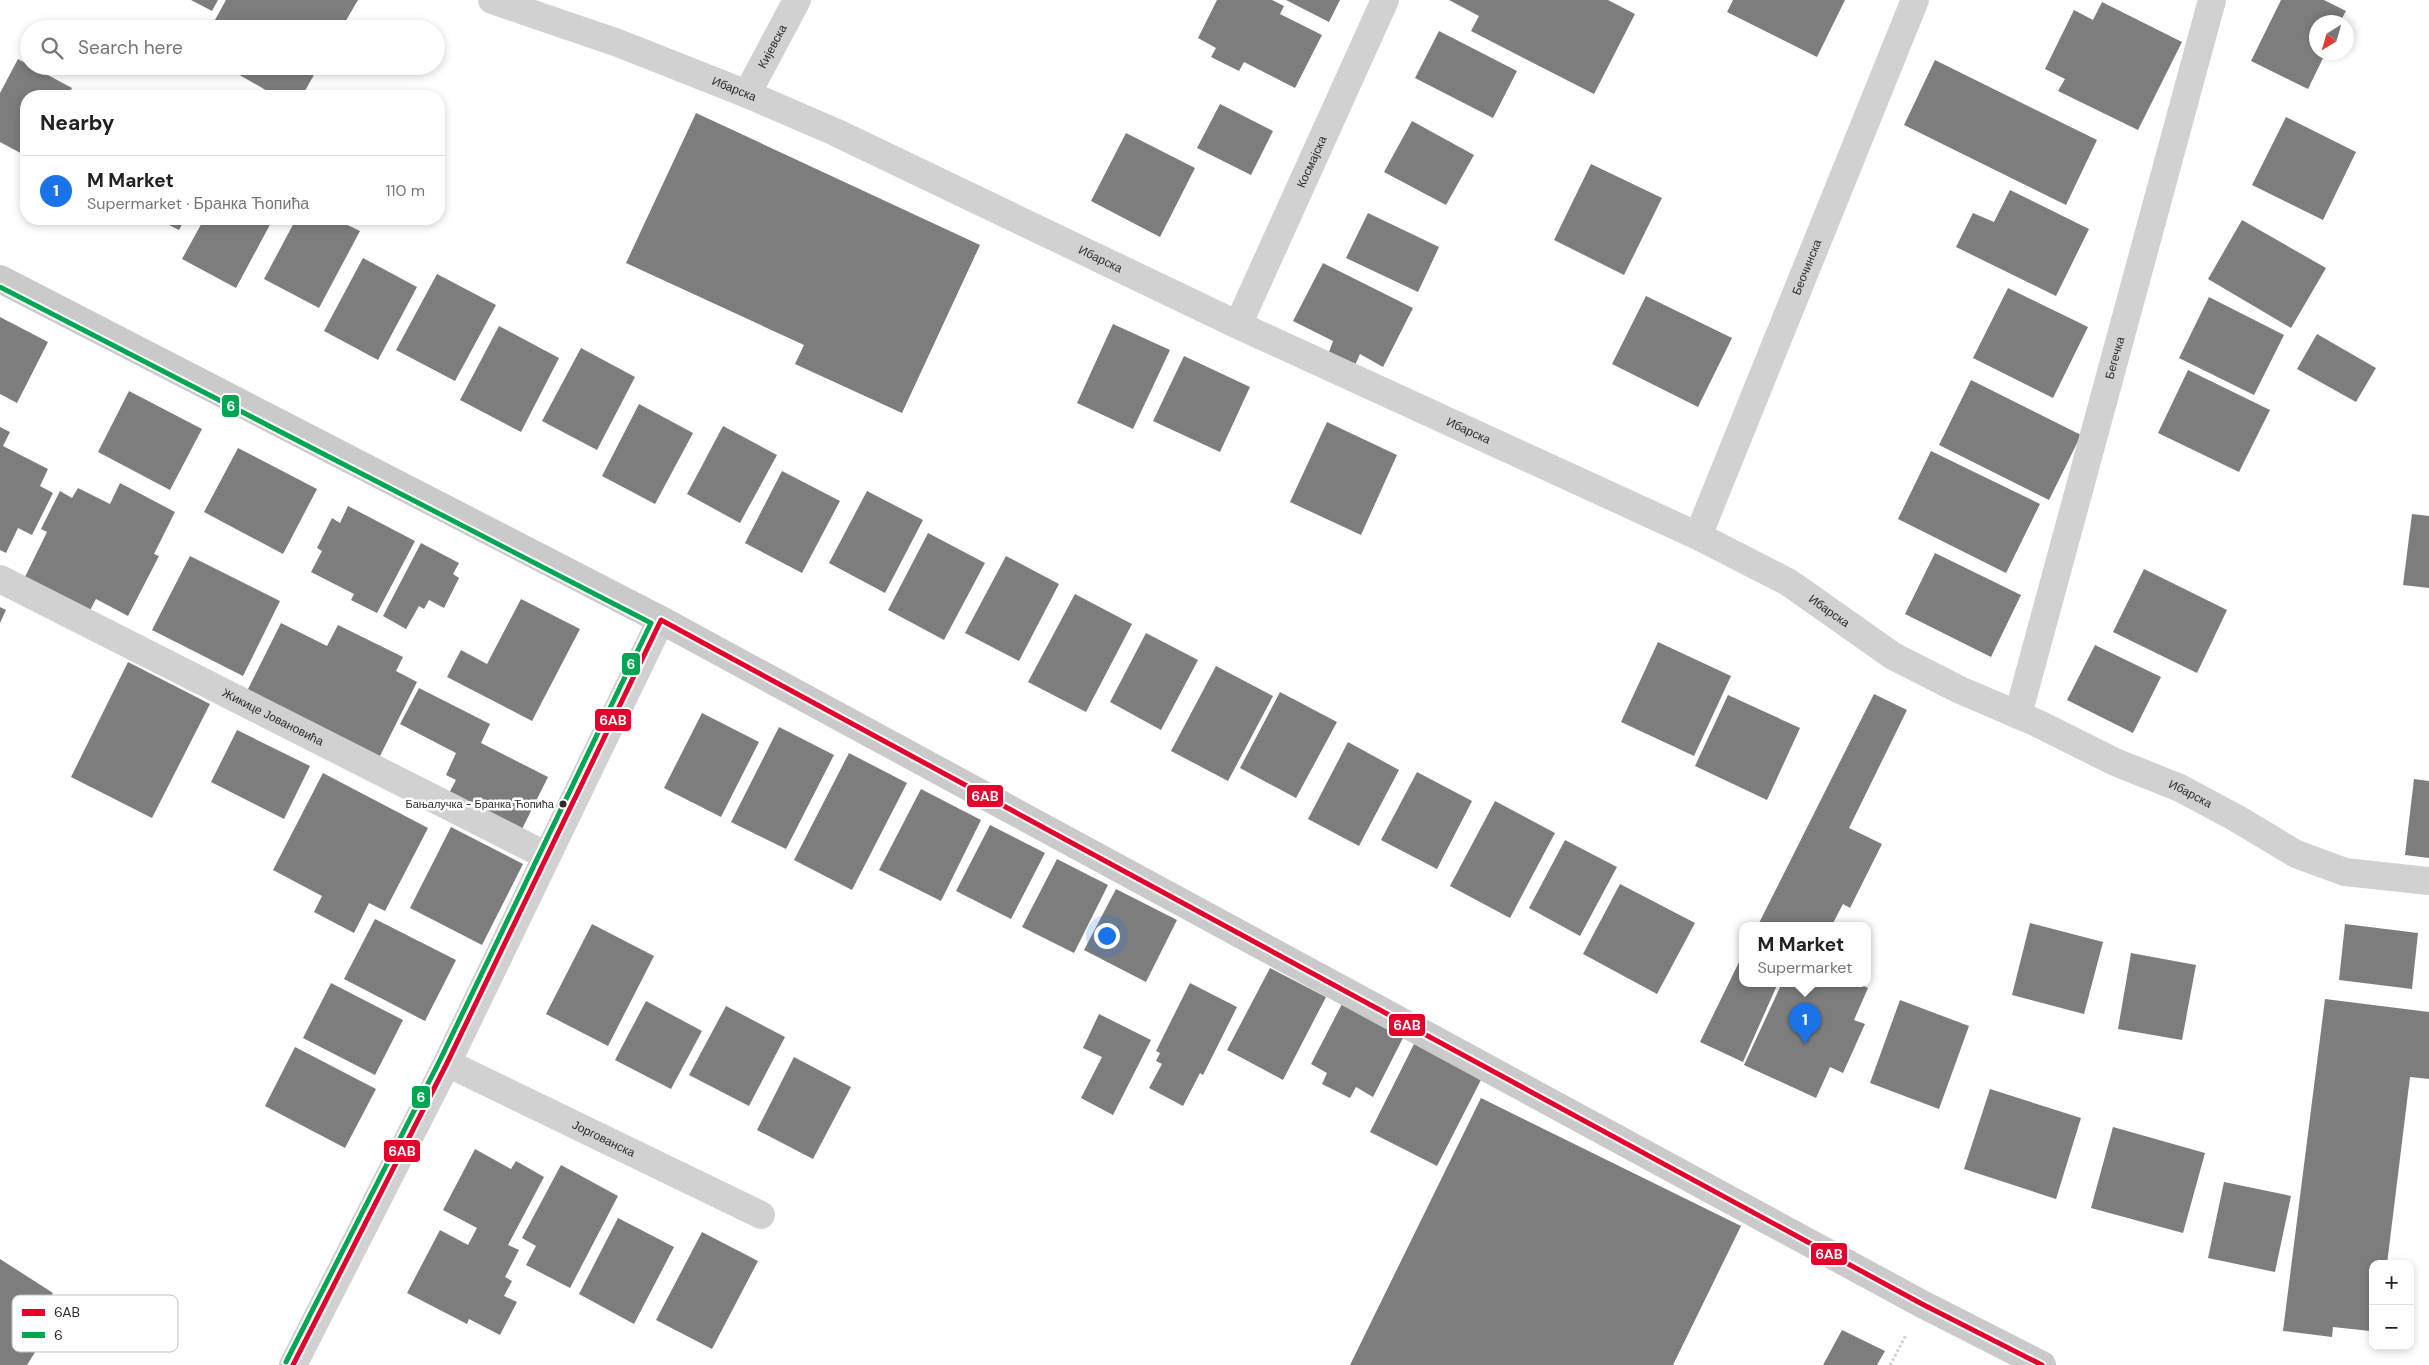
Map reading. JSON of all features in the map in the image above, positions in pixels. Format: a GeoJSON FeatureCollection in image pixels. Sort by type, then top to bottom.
{"type":"FeatureCollection","features":[{"type":"Feature","properties":{"kind":"street","name":"Ибарска"},"geometry":{"type":"LineString","coordinates":[[492,0],[618,43],[747,94],[835,132],[1238,325],[1698,536],[1788,582],[1893,656],[1960,690],[2018,715],[2115,762],[2180,788],[2236,818],[2296,854],[2345,872],[2429,881]]}},
{"type":"Feature","properties":{"kind":"street","name":"Кијевска"},"geometry":{"type":"LineString","coordinates":[[747,94],[796,0]]}},
{"type":"Feature","properties":{"kind":"street","name":"Космајска"},"geometry":{"type":"LineString","coordinates":[[1238,325],[1385,0]]}},
{"type":"Feature","properties":{"kind":"street","name":"Беочинска"},"geometry":{"type":"LineString","coordinates":[[1698,536],[1915,0]]}},
{"type":"Feature","properties":{"kind":"street","name":"Бегечка"},"geometry":{"type":"LineString","coordinates":[[2018,715],[2212,0]]}},
{"type":"Feature","properties":{"kind":"street"},"geometry":{"type":"LineString","coordinates":[[0,279],[661,620],[1922,1304],[2042,1365]]}},
{"type":"Feature","properties":{"kind":"street","name":"Жикице Јовановића"},"geometry":{"type":"LineString","coordinates":[[0,579],[547,856]]}},
{"type":"Feature","properties":{"kind":"street"},"geometry":{"type":"LineString","coordinates":[[293,1365],[447,1063],[661,620]]}},
{"type":"Feature","properties":{"kind":"street","name":"Јоргованска"},"geometry":{"type":"LineString","coordinates":[[447,1063],[761,1215]]}},
{"type":"Feature","properties":{"kind":"building"},"geometry":{"type":"Polygon","coordinates":[[[191,0],[218,0],[212,11],[191,0]]]}},
{"type":"Feature","properties":{"kind":"building"},"geometry":{"type":"Polygon","coordinates":[[[226,0],[358,0],[346,20],[215,20],[226,0]]]}},
{"type":"Feature","properties":{"kind":"building"},"geometry":{"type":"Polygon","coordinates":[[[1217,0],[1272,0],[1284,6],[1280,14],[1322,35],[1295,88],[1244,62],[1239,71],[1211,57],[1216,48],[1198,38],[1217,0]]]}},
{"type":"Feature","properties":{"kind":"building"},"geometry":{"type":"Polygon","coordinates":[[[1286,0],[1340,0],[1329,22],[1286,0]]]}},
{"type":"Feature","properties":{"kind":"building"},"geometry":{"type":"Polygon","coordinates":[[[1449,0],[1608,0],[1635,14],[1594,94],[1471,31],[1479,16],[1449,0]]]}},
{"type":"Feature","properties":{"kind":"building"},"geometry":{"type":"Polygon","coordinates":[[[1733,0],[1845,0],[1817,57],[1727,12],[1733,0]]]}},
{"type":"Feature","properties":{"kind":"building"},"geometry":{"type":"Polygon","coordinates":[[[2281,0],[2324,0],[2346,11],[2344,15],[2309,15],[2309,60],[2322,60],[2308,89],[2251,61],[2281,0]]]}},
{"type":"Feature","properties":{"kind":"building"},"geometry":{"type":"Polygon","coordinates":[[[2102,2],[2182,42],[2138,130],[2058,91],[2065,79],[2045,69],[2074,10],[2093,20],[2102,2]]]}},
{"type":"Feature","properties":{"kind":"building"},"geometry":{"type":"Polygon","coordinates":[[[1439,31],[1517,71],[1493,118],[1415,78],[1439,31]]]}},
{"type":"Feature","properties":{"kind":"building"},"geometry":{"type":"Polygon","coordinates":[[[18,59],[20,60],[20,75],[48,75],[72,88],[71,90],[20,90],[20,153],[0,142],[0,93],[18,59]]]}},
{"type":"Feature","properties":{"kind":"building"},"geometry":{"type":"Polygon","coordinates":[[[1935,60],[2097,140],[2066,205],[1904,125],[1935,60]]]}},
{"type":"Feature","properties":{"kind":"building"},"geometry":{"type":"Polygon","coordinates":[[[240,75],[314,75],[305,90],[266,90],[240,75]]]}},
{"type":"Feature","properties":{"kind":"building"},"geometry":{"type":"Polygon","coordinates":[[[1220,104],[1273,131],[1251,175],[1197,148],[1220,104]]]}},
{"type":"Feature","properties":{"kind":"building"},"geometry":{"type":"Polygon","coordinates":[[[696,113],[980,245],[902,413],[795,364],[804,345],[626,263],[696,113]]]}},
{"type":"Feature","properties":{"kind":"building"},"geometry":{"type":"Polygon","coordinates":[[[2286,117],[2356,152],[2323,220],[2252,185],[2286,117]]]}},
{"type":"Feature","properties":{"kind":"building"},"geometry":{"type":"Polygon","coordinates":[[[1412,121],[1474,155],[1446,205],[1384,172],[1412,121]]]}},
{"type":"Feature","properties":{"kind":"building"},"geometry":{"type":"Polygon","coordinates":[[[1126,133],[1195,168],[1160,237],[1091,201],[1126,133]]]}},
{"type":"Feature","properties":{"kind":"building"},"geometry":{"type":"Polygon","coordinates":[[[1591,164],[1662,198],[1624,275],[1554,240],[1591,164]]]}},
{"type":"Feature","properties":{"kind":"building"},"geometry":{"type":"Polygon","coordinates":[[[2010,190],[2089,229],[2056,296],[1956,247],[1973,213],[1994,222],[2010,190]]]}},
{"type":"Feature","properties":{"kind":"building"},"geometry":{"type":"Polygon","coordinates":[[[1368,213],[1439,247],[1418,292],[1346,258],[1368,213]]]}},
{"type":"Feature","properties":{"kind":"building"},"geometry":{"type":"Polygon","coordinates":[[[2242,220],[2326,268],[2291,328],[2208,279],[2242,220]]]}},
{"type":"Feature","properties":{"kind":"building"},"geometry":{"type":"Polygon","coordinates":[[[169,225],[182,225],[179,230],[169,225]]]}},
{"type":"Feature","properties":{"kind":"building"},"geometry":{"type":"Polygon","coordinates":[[[201,225],[270,225],[236,288],[182,259],[201,225]]]}},
{"type":"Feature","properties":{"kind":"building"},"geometry":{"type":"Polygon","coordinates":[[[293,225],[348,225],[360,231],[319,308],[264,279],[293,225]]]}},
{"type":"Feature","properties":{"kind":"building"},"geometry":{"type":"Polygon","coordinates":[[[363,258],[417,287],[378,360],[324,331],[363,258]]]}},
{"type":"Feature","properties":{"kind":"building"},"geometry":{"type":"Polygon","coordinates":[[[1323,263],[1413,308],[1383,367],[1360,354],[1355,365],[1329,352],[1333,341],[1293,321],[1323,263]]]}},
{"type":"Feature","properties":{"kind":"building"},"geometry":{"type":"Polygon","coordinates":[[[437,274],[496,305],[455,381],[396,350],[437,274]]]}},
{"type":"Feature","properties":{"kind":"building"},"geometry":{"type":"Polygon","coordinates":[[[2008,288],[2088,327],[2053,398],[1973,358],[2008,288]]]}},
{"type":"Feature","properties":{"kind":"building"},"geometry":{"type":"Polygon","coordinates":[[[1646,296],[1732,338],[1698,407],[1612,364],[1646,296]]]}},
{"type":"Feature","properties":{"kind":"building"},"geometry":{"type":"Polygon","coordinates":[[[2209,297],[2284,335],[2254,395],[2179,358],[2209,297]]]}},
{"type":"Feature","properties":{"kind":"building"},"geometry":{"type":"Polygon","coordinates":[[[0,317],[48,342],[17,403],[0,394],[0,317]]]}},
{"type":"Feature","properties":{"kind":"building"},"geometry":{"type":"Polygon","coordinates":[[[1113,324],[1170,350],[1133,429],[1077,403],[1113,324]]]}},
{"type":"Feature","properties":{"kind":"building"},"geometry":{"type":"Polygon","coordinates":[[[499,326],[559,358],[521,432],[460,400],[499,326]]]}},
{"type":"Feature","properties":{"kind":"building"},"geometry":{"type":"Polygon","coordinates":[[[2317,334],[2376,368],[2356,402],[2297,369],[2317,334]]]}},
{"type":"Feature","properties":{"kind":"building"},"geometry":{"type":"Polygon","coordinates":[[[581,348],[635,377],[597,450],[542,421],[581,348]]]}},
{"type":"Feature","properties":{"kind":"building"},"geometry":{"type":"Polygon","coordinates":[[[1184,356],[1250,387],[1220,452],[1153,421],[1184,356]]]}},
{"type":"Feature","properties":{"kind":"building"},"geometry":{"type":"Polygon","coordinates":[[[2188,370],[2270,410],[2239,472],[2158,433],[2188,370]]]}},
{"type":"Feature","properties":{"kind":"building"},"geometry":{"type":"Polygon","coordinates":[[[1971,380],[2081,435],[2049,500],[1939,445],[1971,380]]]}},
{"type":"Feature","properties":{"kind":"building"},"geometry":{"type":"Polygon","coordinates":[[[129,391],[202,429],[170,490],[98,452],[129,391]]]}},
{"type":"Feature","properties":{"kind":"building"},"geometry":{"type":"Polygon","coordinates":[[[639,404],[693,433],[655,504],[602,476],[639,404]]]}},
{"type":"Feature","properties":{"kind":"building"},"geometry":{"type":"Polygon","coordinates":[[[1327,422],[1397,455],[1361,535],[1290,502],[1327,422]]]}},
{"type":"Feature","properties":{"kind":"building"},"geometry":{"type":"Polygon","coordinates":[[[723,426],[777,455],[740,523],[687,494],[723,426]]]}},
{"type":"Feature","properties":{"kind":"building"},"geometry":{"type":"Polygon","coordinates":[[[0,427],[10,432],[3,446],[48,469],[40,486],[53,493],[32,535],[18,528],[6,553],[0,550],[0,427]]]}},
{"type":"Feature","properties":{"kind":"building"},"geometry":{"type":"Polygon","coordinates":[[[238,448],[317,489],[283,554],[204,512],[238,448]]]}},
{"type":"Feature","properties":{"kind":"building"},"geometry":{"type":"Polygon","coordinates":[[[1931,451],[2040,504],[2006,573],[1898,519],[1931,451]]]}},
{"type":"Feature","properties":{"kind":"building"},"geometry":{"type":"Polygon","coordinates":[[[782,471],[840,501],[802,573],[745,543],[782,471]]]}},
{"type":"Feature","properties":{"kind":"building"},"geometry":{"type":"Polygon","coordinates":[[[120,483],[175,512],[154,554],[159,556],[128,616],[96,599],[87,616],[22,583],[47,532],[41,529],[60,491],[72,498],[78,488],[110,504],[120,483]]]}},
{"type":"Feature","properties":{"kind":"building"},"geometry":{"type":"Polygon","coordinates":[[[867,491],[923,520],[885,593],[829,563],[867,491]]]}},
{"type":"Feature","properties":{"kind":"building"},"geometry":{"type":"Polygon","coordinates":[[[348,506],[415,541],[377,613],[351,600],[354,594],[311,572],[322,551],[317,548],[332,518],[340,523],[348,506]]]}},
{"type":"Feature","properties":{"kind":"building"},"geometry":{"type":"Polygon","coordinates":[[[2412,514],[2429,516],[2429,588],[2403,585],[2412,514]]]}},
{"type":"Feature","properties":{"kind":"building"},"geometry":{"type":"Polygon","coordinates":[[[928,533],[985,563],[944,640],[888,610],[928,533]]]}},
{"type":"Feature","properties":{"kind":"building"},"geometry":{"type":"Polygon","coordinates":[[[421,543],[459,563],[453,574],[459,578],[444,608],[429,600],[424,609],[419,606],[406,629],[383,616],[421,543]]]}},
{"type":"Feature","properties":{"kind":"building"},"geometry":{"type":"Polygon","coordinates":[[[1935,553],[2021,595],[1991,657],[1905,614],[1935,553]]]}},
{"type":"Feature","properties":{"kind":"building"},"geometry":{"type":"Polygon","coordinates":[[[190,556],[280,601],[243,676],[152,630],[190,556]]]}},
{"type":"Feature","properties":{"kind":"building"},"geometry":{"type":"Polygon","coordinates":[[[1006,556],[1059,584],[1019,661],[965,633],[1006,556]]]}},
{"type":"Feature","properties":{"kind":"building"},"geometry":{"type":"Polygon","coordinates":[[[2144,569],[2227,610],[2197,673],[2113,632],[2144,569]]]}},
{"type":"Feature","properties":{"kind":"building"},"geometry":{"type":"Polygon","coordinates":[[[1075,594],[1132,624],[1086,712],[1028,682],[1075,594]]]}},
{"type":"Feature","properties":{"kind":"building"},"geometry":{"type":"Polygon","coordinates":[[[521,599],[580,629],[532,721],[447,677],[461,650],[487,664],[521,599]]]}},
{"type":"Feature","properties":{"kind":"building"},"geometry":{"type":"Polygon","coordinates":[[[0,607],[6,610],[0,623],[0,607]]]}},
{"type":"Feature","properties":{"kind":"building"},"geometry":{"type":"Polygon","coordinates":[[[281,623],[327,646],[338,625],[403,657],[396,671],[417,682],[378,760],[246,693],[281,623]]]}},
{"type":"Feature","properties":{"kind":"building"},"geometry":{"type":"Polygon","coordinates":[[[1146,633],[1198,660],[1161,730],[1110,702],[1146,633]]]}},
{"type":"Feature","properties":{"kind":"building"},"geometry":{"type":"Polygon","coordinates":[[[1658,642],[1731,676],[1694,756],[1621,722],[1658,642]]]}},
{"type":"Feature","properties":{"kind":"building"},"geometry":{"type":"Polygon","coordinates":[[[2095,645],[2161,677],[2133,733],[2067,700],[2095,645]]]}},
{"type":"Feature","properties":{"kind":"building"},"geometry":{"type":"Polygon","coordinates":[[[128,662],[210,704],[152,818],[71,777],[128,662]]]}},
{"type":"Feature","properties":{"kind":"building"},"geometry":{"type":"Polygon","coordinates":[[[1216,666],[1273,696],[1228,781],[1171,751],[1216,666]]]}},
{"type":"Feature","properties":{"kind":"building"},"geometry":{"type":"Polygon","coordinates":[[[419,688],[490,724],[481,743],[548,777],[521,831],[448,795],[456,780],[446,775],[456,753],[400,724],[419,688]]]}},
{"type":"Feature","properties":{"kind":"building"},"geometry":{"type":"Polygon","coordinates":[[[1280,692],[1337,722],[1296,798],[1240,768],[1280,692]]]}},
{"type":"Feature","properties":{"kind":"building"},"geometry":{"type":"Polygon","coordinates":[[[1874,694],[1907,710],[1849,828],[1882,844],[1850,908],[1843,904],[1834,922],[1760,922],[1874,694]]]}},
{"type":"Feature","properties":{"kind":"building"},"geometry":{"type":"Polygon","coordinates":[[[1728,695],[1800,728],[1767,800],[1695,766],[1728,695]]]}},
{"type":"Feature","properties":{"kind":"building"},"geometry":{"type":"Polygon","coordinates":[[[702,713],[759,742],[721,817],[664,788],[702,713]]]}},
{"type":"Feature","properties":{"kind":"building"},"geometry":{"type":"Polygon","coordinates":[[[779,727],[834,755],[786,849],[731,822],[779,727]]]}},
{"type":"Feature","properties":{"kind":"building"},"geometry":{"type":"Polygon","coordinates":[[[237,730],[310,766],[284,819],[211,782],[237,730]]]}},
{"type":"Feature","properties":{"kind":"building"},"geometry":{"type":"Polygon","coordinates":[[[1348,742],[1399,770],[1359,846],[1308,819],[1348,742]]]}},
{"type":"Feature","properties":{"kind":"building"},"geometry":{"type":"Polygon","coordinates":[[[849,753],[907,783],[852,890],[794,860],[849,753]]]}},
{"type":"Feature","properties":{"kind":"building"},"geometry":{"type":"Polygon","coordinates":[[[1417,772],[1472,801],[1437,869],[1381,840],[1417,772]]]}},
{"type":"Feature","properties":{"kind":"building"},"geometry":{"type":"Polygon","coordinates":[[[323,773],[428,828],[385,911],[369,903],[354,933],[314,912],[322,896],[273,870],[323,773]]]}},
{"type":"Feature","properties":{"kind":"building"},"geometry":{"type":"Polygon","coordinates":[[[2414,779],[2429,781],[2429,858],[2405,855],[2414,779]]]}},
{"type":"Feature","properties":{"kind":"building"},"geometry":{"type":"Polygon","coordinates":[[[921,789],[981,820],[941,901],[879,870],[921,789]]]}},
{"type":"Feature","properties":{"kind":"building"},"geometry":{"type":"Polygon","coordinates":[[[1495,801],[1555,833],[1510,918],[1450,886],[1495,801]]]}},
{"type":"Feature","properties":{"kind":"building"},"geometry":{"type":"Polygon","coordinates":[[[990,825],[1045,853],[1011,919],[956,891],[990,825]]]}},
{"type":"Feature","properties":{"kind":"building"},"geometry":{"type":"Polygon","coordinates":[[[451,827],[523,864],[482,945],[410,908],[451,827]]]}},
{"type":"Feature","properties":{"kind":"building"},"geometry":{"type":"Polygon","coordinates":[[[1565,840],[1617,867],[1580,936],[1529,908],[1565,840]]]}},
{"type":"Feature","properties":{"kind":"building"},"geometry":{"type":"Polygon","coordinates":[[[1057,859],[1108,885],[1074,953],[1022,927],[1057,859]]]}},
{"type":"Feature","properties":{"kind":"building"},"geometry":{"type":"Polygon","coordinates":[[[1620,884],[1695,923],[1657,994],[1583,954],[1620,884]]]}},
{"type":"Feature","properties":{"kind":"building"},"geometry":{"type":"Polygon","coordinates":[[[1116,889],[1177,920],[1146,982],[1084,950],[1116,889]]]}},
{"type":"Feature","properties":{"kind":"building"},"geometry":{"type":"Polygon","coordinates":[[[375,919],[456,960],[425,1021],[344,979],[375,919]]]}},
{"type":"Feature","properties":{"kind":"building"},"geometry":{"type":"Polygon","coordinates":[[[2030,923],[2103,942],[2084,1014],[2012,995],[2030,923]]]}},
{"type":"Feature","properties":{"kind":"building"},"geometry":{"type":"Polygon","coordinates":[[[592,924],[654,956],[608,1046],[546,1014],[592,924]]]}},
{"type":"Feature","properties":{"kind":"building"},"geometry":{"type":"Polygon","coordinates":[[[2345,924],[2418,933],[2412,989],[2339,980],[2345,924]]]}},
{"type":"Feature","properties":{"kind":"building"},"geometry":{"type":"Polygon","coordinates":[[[2131,953],[2196,965],[2182,1040],[2118,1029],[2131,953]]]}},
{"type":"Feature","properties":{"kind":"building"},"geometry":{"type":"Polygon","coordinates":[[[1739,962],[1739,987],[1776,987],[1743,1062],[1700,1042],[1739,962]]]}},
{"type":"Feature","properties":{"kind":"building"},"geometry":{"type":"Polygon","coordinates":[[[1270,968],[1326,997],[1283,1080],[1227,1050],[1270,968]]]}},
{"type":"Feature","properties":{"kind":"building"},"geometry":{"type":"Polygon","coordinates":[[[331,983],[403,1020],[375,1075],[303,1038],[331,983]]]}},
{"type":"Feature","properties":{"kind":"building"},"geometry":{"type":"Polygon","coordinates":[[[1190,983],[1237,1007],[1203,1075],[1200,1073],[1183,1106],[1149,1088],[1162,1064],[1156,1061],[1160,1053],[1156,1051],[1190,983]]]}},
{"type":"Feature","properties":{"kind":"building"},"geometry":{"type":"Polygon","coordinates":[[[1780,987],[1868,988],[1854,1020],[1865,1024],[1843,1073],[1830,1067],[1816,1098],[1744,1065],[1780,987]]]}},
{"type":"Feature","properties":{"kind":"building"},"geometry":{"type":"Polygon","coordinates":[[[2325,999],[2429,1012],[2429,1079],[2410,1077],[2387,1260],[2369,1260],[2369,1331],[2333,1327],[2332,1337],[2283,1331],[2325,999]]]}},
{"type":"Feature","properties":{"kind":"building"},"geometry":{"type":"Polygon","coordinates":[[[1900,1000],[1969,1026],[1939,1109],[1870,1083],[1900,1000]]]}},
{"type":"Feature","properties":{"kind":"building"},"geometry":{"type":"Polygon","coordinates":[[[646,1001],[702,1031],[671,1089],[615,1060],[646,1001]]]}},
{"type":"Feature","properties":{"kind":"building"},"geometry":{"type":"Polygon","coordinates":[[[1342,1004],[1404,1036],[1373,1097],[1356,1087],[1350,1098],[1322,1084],[1327,1073],[1311,1064],[1342,1004]]]}},
{"type":"Feature","properties":{"kind":"building"},"geometry":{"type":"Polygon","coordinates":[[[726,1006],[785,1037],[749,1106],[689,1075],[726,1006]]]}},
{"type":"Feature","properties":{"kind":"building"},"geometry":{"type":"Polygon","coordinates":[[[1099,1014],[1151,1040],[1113,1115],[1081,1098],[1102,1057],[1083,1048],[1099,1014]]]}},
{"type":"Feature","properties":{"kind":"building"},"geometry":{"type":"Polygon","coordinates":[[[1415,1042],[1483,1076],[1437,1166],[1370,1132],[1415,1042]]]}},
{"type":"Feature","properties":{"kind":"building"},"geometry":{"type":"Polygon","coordinates":[[[295,1047],[376,1089],[345,1148],[265,1106],[295,1047]]]}},
{"type":"Feature","properties":{"kind":"building"},"geometry":{"type":"Polygon","coordinates":[[[794,1057],[851,1087],[813,1159],[757,1130],[794,1057]]]}},
{"type":"Feature","properties":{"kind":"building"},"geometry":{"type":"Polygon","coordinates":[[[1990,1089],[2081,1118],[2056,1199],[1964,1169],[1990,1089]]]}},
{"type":"Feature","properties":{"kind":"building"},"geometry":{"type":"Polygon","coordinates":[[[1481,1098],[1741,1226],[1673,1365],[1350,1365],[1481,1098]]]}},
{"type":"Feature","properties":{"kind":"building"},"geometry":{"type":"Polygon","coordinates":[[[2113,1127],[2205,1153],[2183,1233],[2091,1208],[2113,1127]]]}},
{"type":"Feature","properties":{"kind":"building"},"geometry":{"type":"Polygon","coordinates":[[[475,1149],[511,1169],[516,1161],[544,1177],[508,1245],[519,1250],[505,1277],[512,1281],[504,1296],[517,1302],[500,1335],[469,1319],[467,1324],[407,1293],[440,1230],[468,1245],[477,1228],[443,1210],[475,1149]]]}},
{"type":"Feature","properties":{"kind":"building"},"geometry":{"type":"Polygon","coordinates":[[[561,1165],[618,1196],[570,1288],[526,1265],[536,1246],[522,1238],[561,1165]]]}},
{"type":"Feature","properties":{"kind":"building"},"geometry":{"type":"Polygon","coordinates":[[[2224,1182],[2291,1196],[2275,1272],[2208,1258],[2224,1182]]]}},
{"type":"Feature","properties":{"kind":"building"},"geometry":{"type":"Polygon","coordinates":[[[618,1218],[674,1247],[634,1324],[579,1294],[618,1218]]]}},
{"type":"Feature","properties":{"kind":"building"},"geometry":{"type":"Polygon","coordinates":[[[702,1232],[758,1261],[712,1349],[656,1320],[702,1232]]]}},
{"type":"Feature","properties":{"kind":"building"},"geometry":{"type":"Polygon","coordinates":[[[0,1259],[53,1293],[52,1295],[12,1295],[12,1352],[35,1352],[27,1365],[0,1365],[0,1259]]]}},
{"type":"Feature","properties":{"kind":"building"},"geometry":{"type":"Polygon","coordinates":[[[1842,1330],[1885,1351],[1877,1365],[1823,1365],[1842,1330]]]}},
{"type":"Feature","properties":{"kind":"transit line","name":"6"},"geometry":{"type":"LineString","coordinates":[[0,287],[651,623],[440,1060],[286,1362]]}},
{"type":"Feature","properties":{"kind":"transit line","name":"6AB"},"geometry":{"type":"LineString","coordinates":[[293,1365],[447,1063],[661,620],[1922,1304],[2042,1365]]}},
{"type":"Feature","properties":{"kind":"place","name":"Бањалучка - Бранка Ћопића"},"geometry":{"type":"Point","coordinates":[563,804]}},
{"type":"Feature","properties":{"kind":"place","name":"M Market"},"geometry":{"type":"Point","coordinates":[1805,1044]}}]}
